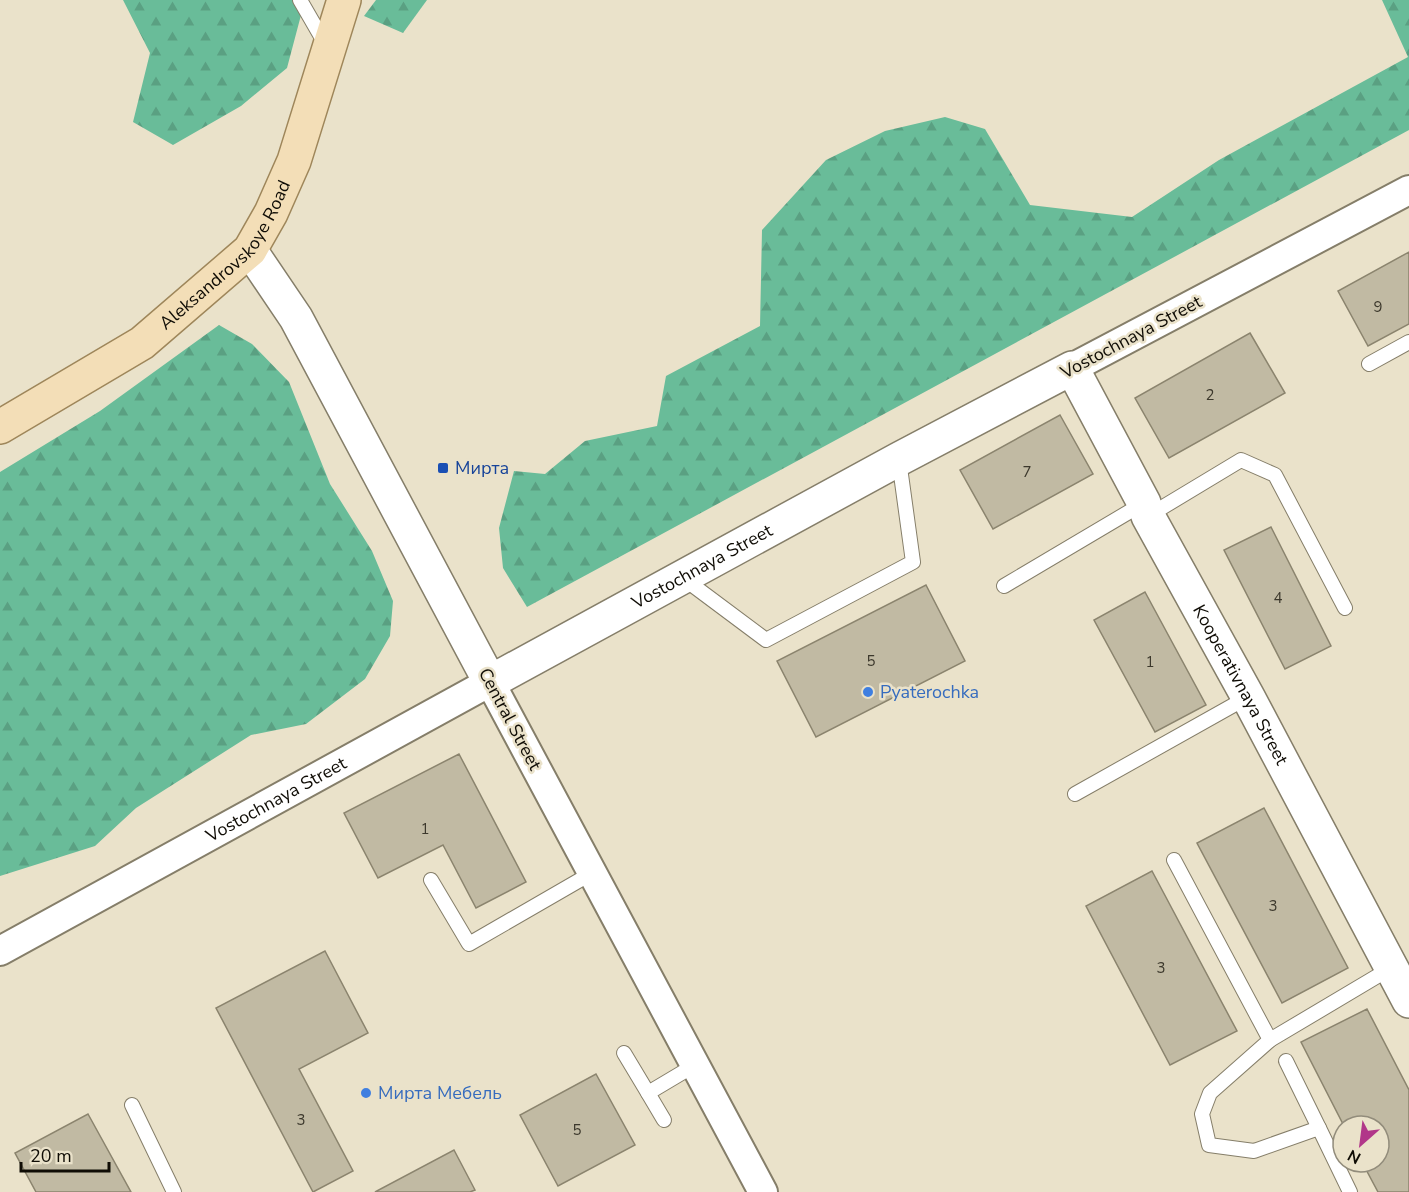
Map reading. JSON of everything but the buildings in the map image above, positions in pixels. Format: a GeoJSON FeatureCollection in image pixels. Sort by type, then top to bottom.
{"type":"FeatureCollection","features":[{"type":"Feature","properties":{"kind":"main road","name":"Aleksandrovskoye Road"},"geometry":{"type":"LineString","coordinates":[[0,428],[142,343],[250,250],[271,213],[294,161],[344,0]]}},
{"type":"Feature","properties":{"kind":"street","name":"Vostochnaya Street"},"geometry":{"type":"LineString","coordinates":[[0,951],[899,459],[1409,190]]}},
{"type":"Feature","properties":{"kind":"street","name":"Central Street"},"geometry":{"type":"LineString","coordinates":[[250,250],[296,318],[760,1191]]}},
{"type":"Feature","properties":{"kind":"street","name":"Kooperativnaya Street"},"geometry":{"type":"LineString","coordinates":[[1072,368],[1409,1001]]}},
{"type":"Feature","properties":{"kind":"lane"},"geometry":{"type":"LineString","coordinates":[[300,0],[329,49]]}},
{"type":"Feature","properties":{"kind":"lane"},"geometry":{"type":"LineString","coordinates":[[1369,364],[1409,342]]}},
{"type":"Feature","properties":{"kind":"lane"},"geometry":{"type":"LineString","coordinates":[[683,578],[766,640],[913,562],[899,459]]}},
{"type":"Feature","properties":{"kind":"lane"},"geometry":{"type":"LineString","coordinates":[[1004,586],[1241,460],[1275,475],[1345,608]]}},
{"type":"Feature","properties":{"kind":"lane"},"geometry":{"type":"LineString","coordinates":[[1075,794],[1248,698]]}},
{"type":"Feature","properties":{"kind":"lane"},"geometry":{"type":"LineString","coordinates":[[1174,860],[1270,1040]]}},
{"type":"Feature","properties":{"kind":"lane"},"geometry":{"type":"LineString","coordinates":[[431,880],[469,944],[592,873]]}},
{"type":"Feature","properties":{"kind":"lane"},"geometry":{"type":"LineString","coordinates":[[1319,1128],[1254,1151],[1209,1145],[1202,1114],[1210,1093],[1270,1040],[1391,968]]}},
{"type":"Feature","properties":{"kind":"lane"},"geometry":{"type":"LineString","coordinates":[[624,1053],[664,1120]]}},
{"type":"Feature","properties":{"kind":"lane"},"geometry":{"type":"LineString","coordinates":[[1286,1062],[1350,1192]]}},
{"type":"Feature","properties":{"kind":"lane"},"geometry":{"type":"LineString","coordinates":[[648,1093],[695,1065]]}},
{"type":"Feature","properties":{"kind":"lane"},"geometry":{"type":"LineString","coordinates":[[132,1105],[174,1192]]}},
{"type":"Feature","properties":{"kind":"green space"},"geometry":{"type":"Polygon","coordinates":[[[123,0],[305,0],[287,68],[241,106],[173,145],[133,122],[150,53],[123,0]]]}},
{"type":"Feature","properties":{"kind":"green space"},"geometry":{"type":"Polygon","coordinates":[[[376,0],[427,0],[403,33],[364,16],[376,0]]]}},
{"type":"Feature","properties":{"kind":"green space"},"geometry":{"type":"Polygon","coordinates":[[[1382,0],[1409,0],[1409,130],[527,607],[503,568],[499,528],[514,471],[545,474],[585,441],[657,426],[666,376],[760,326],[762,230],[826,160],[885,131],[945,117],[985,129],[1030,205],[1132,217],[1219,160],[1408,57],[1382,0]]]}},
{"type":"Feature","properties":{"kind":"green space"},"geometry":{"type":"Polygon","coordinates":[[[219,325],[252,344],[289,382],[330,484],[372,551],[393,601],[390,636],[365,679],[306,724],[251,735],[136,808],[95,846],[0,876],[0,472],[100,411],[219,325]]]}},
{"type":"Feature","properties":{"kind":"place","name":"Мирта"},"geometry":{"type":"Point","coordinates":[443,468]}},
{"type":"Feature","properties":{"kind":"place","name":"Pyaterochka"},"geometry":{"type":"Point","coordinates":[868,692]}},
{"type":"Feature","properties":{"kind":"place","name":"Мирта Мебель"},"geometry":{"type":"Point","coordinates":[366,1093]}}]}
